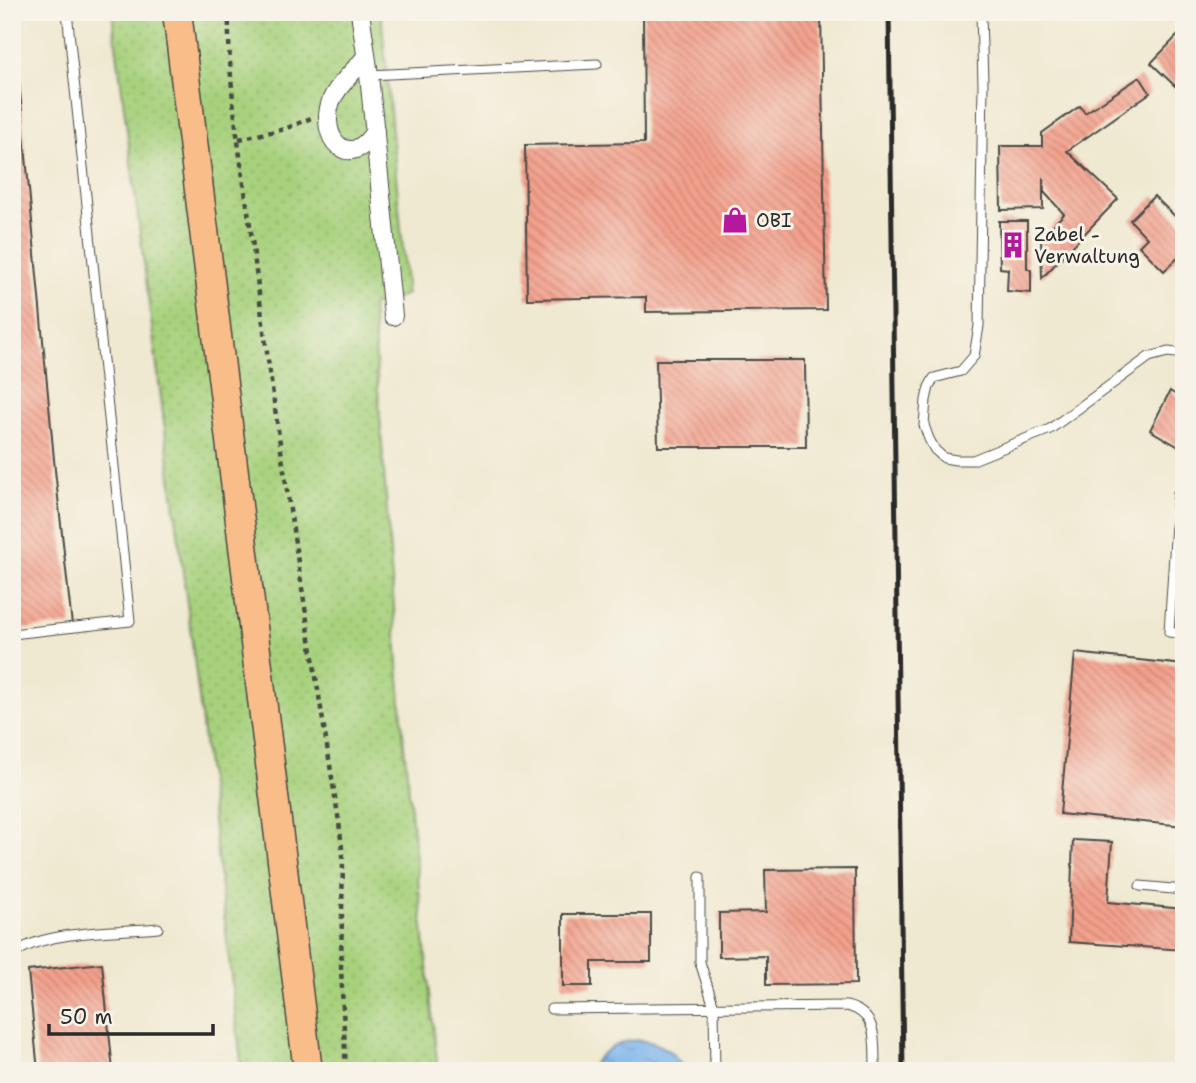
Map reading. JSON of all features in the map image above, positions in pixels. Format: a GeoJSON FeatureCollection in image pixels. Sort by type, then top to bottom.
{"type":"FeatureCollection","features":[{"type":"Feature","properties":{"kind":"main road"},"geometry":{"type":"LineString","coordinates":[[177,12],[308,1071]]}},
{"type":"Feature","properties":{"kind":"street"},"geometry":{"type":"LineString","coordinates":[[360,12],[393,316]]}},
{"type":"Feature","properties":{"kind":"street"},"geometry":{"type":"LineString","coordinates":[[367,66],[332,99],[328,116],[331,138],[342,149],[355,150],[366,145],[374,131]]}},
{"type":"Feature","properties":{"kind":"lane"},"geometry":{"type":"LineString","coordinates":[[12,634],[130,621],[67,12]]}},
{"type":"Feature","properties":{"kind":"lane"},"geometry":{"type":"LineString","coordinates":[[981,12],[983,84],[979,326],[974,356],[961,371],[934,378],[929,387],[924,425],[935,450],[944,458],[956,460],[973,460],[990,454],[1050,429],[1150,357],[1168,352],[1184,354]]}},
{"type":"Feature","properties":{"kind":"lane"},"geometry":{"type":"LineString","coordinates":[[367,66],[597,64]]}},
{"type":"Feature","properties":{"kind":"lane"},"geometry":{"type":"LineString","coordinates":[[1184,495],[1178,493],[1169,632],[1184,634]]}},
{"type":"Feature","properties":{"kind":"lane"},"geometry":{"type":"LineString","coordinates":[[700,877],[700,962],[714,1007],[715,1071]]}},
{"type":"Feature","properties":{"kind":"lane"},"geometry":{"type":"LineString","coordinates":[[1140,886],[1184,890]]}},
{"type":"Feature","properties":{"kind":"lane"},"geometry":{"type":"LineString","coordinates":[[12,956],[19,949],[51,937],[158,928]]}},
{"type":"Feature","properties":{"kind":"lane"},"geometry":{"type":"LineString","coordinates":[[551,1009],[847,1006],[857,1009],[870,1022],[874,1032],[875,1071]]}},
{"type":"Feature","properties":{"kind":"lane"},"geometry":{"type":"LineString","coordinates":[[12,1040],[15,1071]]}},
{"type":"Feature","properties":{"kind":"path"},"geometry":{"type":"LineString","coordinates":[[229,12],[229,60],[265,334],[343,857],[341,967],[346,1071]]}},
{"type":"Feature","properties":{"kind":"path"},"geometry":{"type":"LineString","coordinates":[[239,139],[307,122],[332,99]]}},
{"type":"Feature","properties":{"kind":"green space"},"geometry":{"type":"Polygon","coordinates":[[[112,12],[381,12],[407,294],[372,306],[404,745],[438,1071],[242,1071],[198,690],[112,12]]]}},
{"type":"Feature","properties":{"kind":"water"},"geometry":{"type":"Polygon","coordinates":[[[635,1040],[651,1042],[664,1048],[676,1057],[684,1071],[589,1071],[608,1050],[635,1040]]]}},
{"type":"Feature","properties":{"kind":"building","name":"OBI"},"geometry":{"type":"Polygon","coordinates":[[[643,12],[821,12],[826,310],[646,312],[646,297],[527,299],[525,145],[644,143],[643,12]]]}},
{"type":"Feature","properties":{"kind":"building"},"geometry":{"type":"Polygon","coordinates":[[[12,30],[15,38],[72,625],[12,630],[12,30]]]}},
{"type":"Feature","properties":{"kind":"building"},"geometry":{"type":"Polygon","coordinates":[[[1179,34],[1184,38],[1184,76],[1175,86],[1151,63],[1179,34]]]}},
{"type":"Feature","properties":{"kind":"building"},"geometry":{"type":"Polygon","coordinates":[[[1140,77],[1150,93],[1067,151],[1118,199],[1042,278],[1041,238],[1064,214],[1044,192],[1043,177],[1043,209],[1001,210],[1000,146],[1042,146],[1042,133],[1080,106],[1085,113],[1140,77]]]}},
{"type":"Feature","properties":{"kind":"building"},"geometry":{"type":"Polygon","coordinates":[[[1154,196],[1184,225],[1184,252],[1164,271],[1139,246],[1147,238],[1130,220],[1154,196]]]}},
{"type":"Feature","properties":{"kind":"building","name":"Zabel - Verwaltung"},"geometry":{"type":"Polygon","coordinates":[[[999,221],[1027,221],[1027,268],[1031,270],[1031,293],[1007,291],[1008,269],[1000,268],[999,221]]]}},
{"type":"Feature","properties":{"kind":"building"},"geometry":{"type":"Polygon","coordinates":[[[656,360],[805,360],[806,447],[658,447],[656,360]]]}},
{"type":"Feature","properties":{"kind":"building"},"geometry":{"type":"Polygon","coordinates":[[[1170,391],[1184,400],[1184,450],[1150,430],[1170,391]]]}},
{"type":"Feature","properties":{"kind":"building"},"geometry":{"type":"Polygon","coordinates":[[[1075,653],[1184,665],[1184,826],[1060,814],[1075,653]]]}},
{"type":"Feature","properties":{"kind":"building"},"geometry":{"type":"Polygon","coordinates":[[[1073,840],[1112,842],[1108,902],[1184,909],[1184,950],[1069,942],[1073,840]]]}},
{"type":"Feature","properties":{"kind":"building"},"geometry":{"type":"Polygon","coordinates":[[[855,869],[856,984],[766,985],[766,956],[719,957],[719,913],[766,912],[765,870],[855,869]]]}},
{"type":"Feature","properties":{"kind":"building"},"geometry":{"type":"Polygon","coordinates":[[[563,914],[651,914],[651,962],[592,962],[592,986],[563,986],[563,914]]]}},
{"type":"Feature","properties":{"kind":"building"},"geometry":{"type":"Polygon","coordinates":[[[102,963],[113,1071],[38,1071],[28,971],[102,963]]]}},
{"type":"Feature","properties":{"kind":"railway"},"geometry":{"type":"LineString","coordinates":[[889,12],[903,1071]]}},
{"type":"Feature","properties":{"kind":"place","name":"OBI"},"geometry":{"type":"Point","coordinates":[735,220]}},
{"type":"Feature","properties":{"kind":"place","name":"Zabel - Verwaltung"},"geometry":{"type":"Point","coordinates":[1013,245]}}]}
